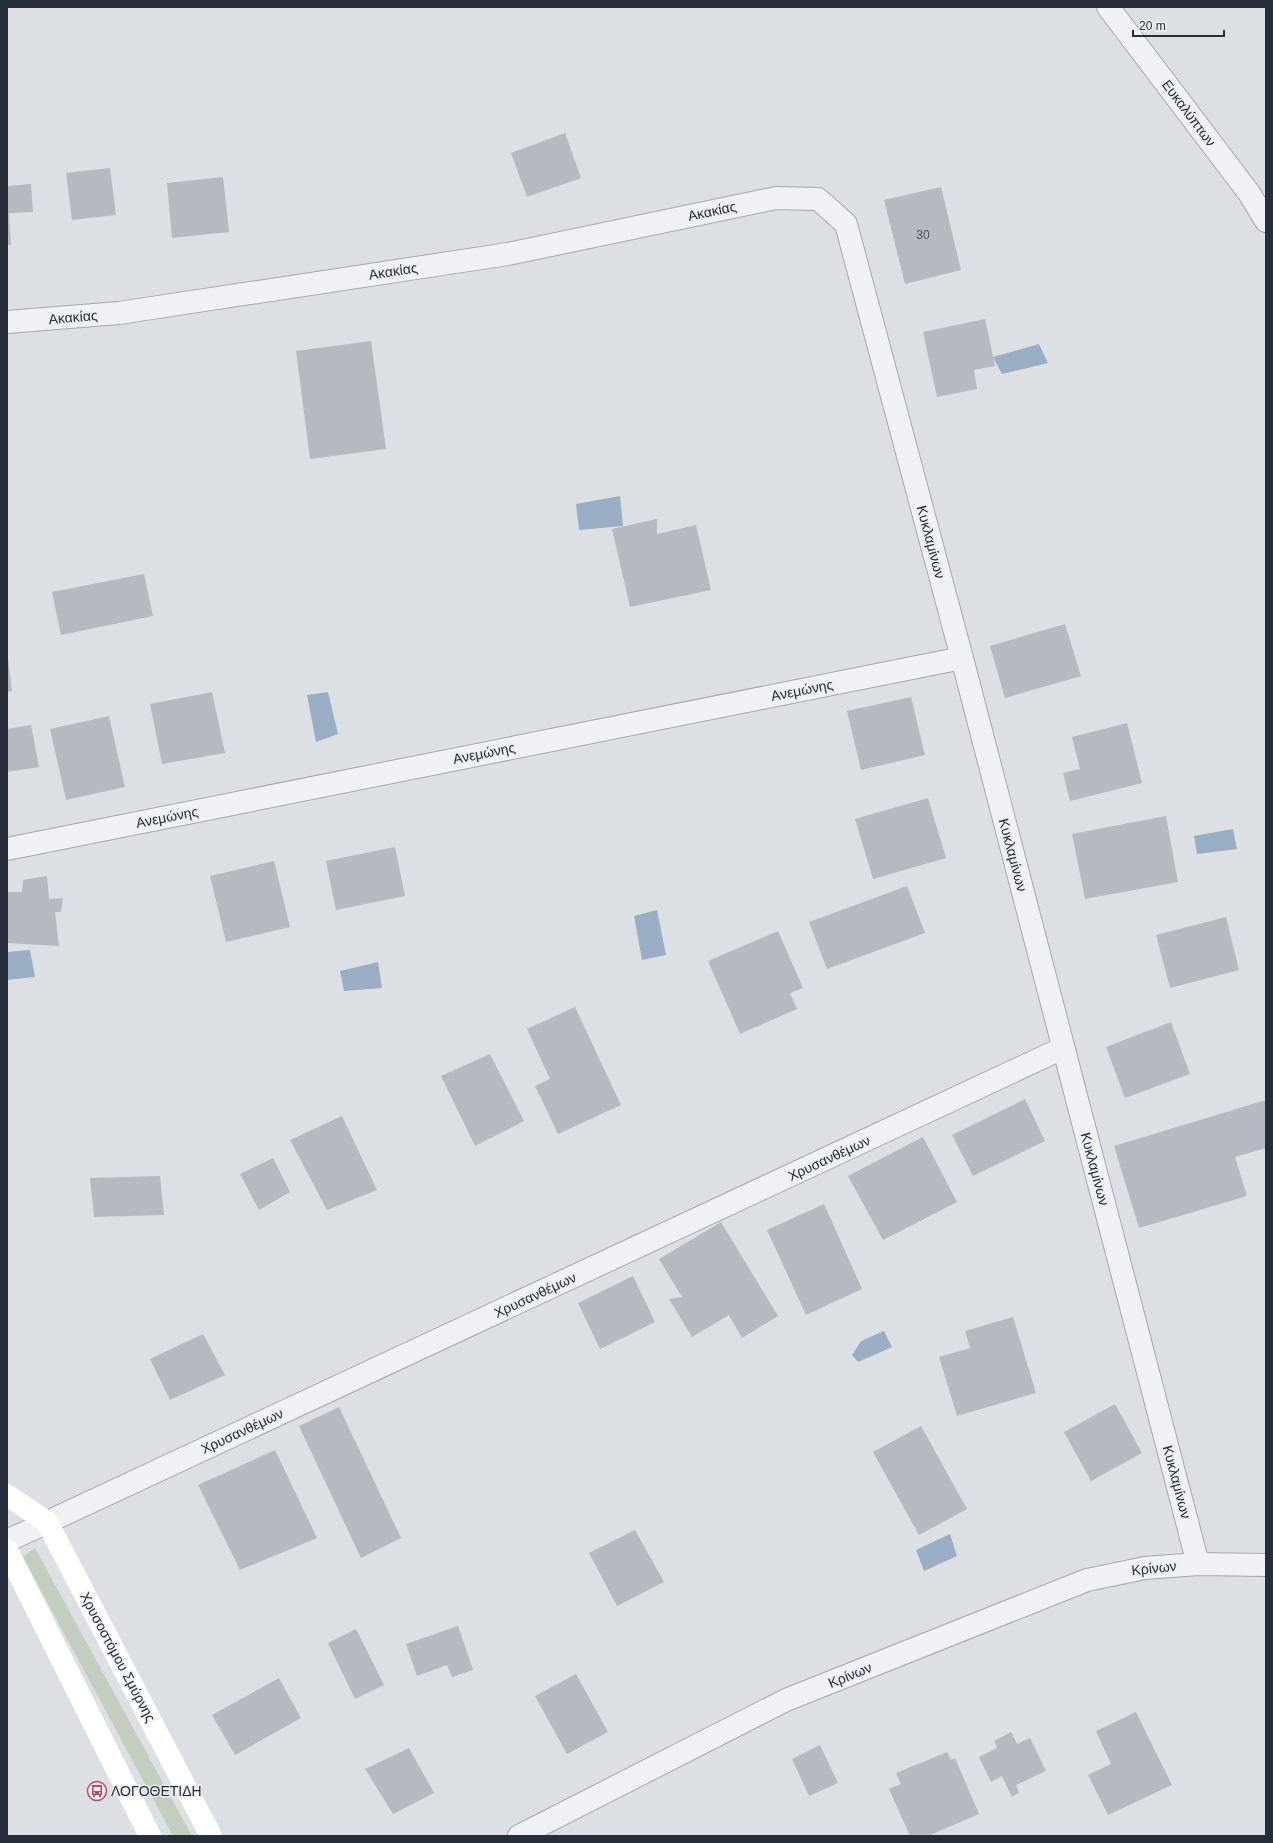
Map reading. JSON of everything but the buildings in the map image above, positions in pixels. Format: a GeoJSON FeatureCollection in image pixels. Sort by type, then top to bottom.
{"type":"FeatureCollection","features":[{"type":"Feature","properties":{"kind":"street","name":"Ευκαλύπτων"},"geometry":{"type":"LineString","coordinates":[[1108,7],[1249,193],[1266,221]]}},
{"type":"Feature","properties":{"kind":"street","name":"Ακακίας"},"geometry":{"type":"LineString","coordinates":[[7,322],[119,313],[508,254],[776,198]]}},
{"type":"Feature","properties":{"kind":"street","name":"Κυκλαμίνων"},"geometry":{"type":"LineString","coordinates":[[776,198],[818,199],[846,224],[962,658],[1198,1564]]}},
{"type":"Feature","properties":{"kind":"street","name":"Ανεμώνης"},"geometry":{"type":"LineString","coordinates":[[7,849],[962,658]]}},
{"type":"Feature","properties":{"kind":"street","name":"Χρυσανθέμων"},"geometry":{"type":"LineString","coordinates":[[7,1541],[1063,1048]]}},
{"type":"Feature","properties":{"kind":"street","name":"Χρυσοστόμου Σμύρνης"},"geometry":{"type":"LineString","coordinates":[[7,1495],[47,1522],[211,1836]]}},
{"type":"Feature","properties":{"kind":"street"},"geometry":{"type":"LineString","coordinates":[[7,1550],[150,1836]]}},
{"type":"Feature","properties":{"kind":"street","name":"Κρίνων"},"geometry":{"type":"LineString","coordinates":[[519,1836],[786,1700],[1087,1580],[1146,1568],[1198,1564],[1266,1565]]}},
{"type":"Feature","properties":{"kind":"green space"},"geometry":{"type":"Polygon","coordinates":[[[35,1548],[192,1836],[173,1836],[23,1557],[35,1548]]]}},
{"type":"Feature","properties":{"kind":"water"},"geometry":{"type":"Polygon","coordinates":[[[1039,344],[1048,363],[1002,374],[993,357],[1039,344]]]}},
{"type":"Feature","properties":{"kind":"water"},"geometry":{"type":"Polygon","coordinates":[[[620,496],[623,526],[579,530],[576,504],[620,496]]]}},
{"type":"Feature","properties":{"kind":"water"},"geometry":{"type":"Polygon","coordinates":[[[328,692],[338,734],[316,742],[307,695],[328,692]]]}},
{"type":"Feature","properties":{"kind":"water"},"geometry":{"type":"Polygon","coordinates":[[[1233,829],[1237,849],[1197,854],[1194,836],[1233,829]]]}},
{"type":"Feature","properties":{"kind":"water"},"geometry":{"type":"Polygon","coordinates":[[[657,910],[666,955],[642,960],[634,916],[657,910]]]}},
{"type":"Feature","properties":{"kind":"water"},"geometry":{"type":"Polygon","coordinates":[[[30,950],[35,977],[7,980],[7,952],[30,950]]]}},
{"type":"Feature","properties":{"kind":"water"},"geometry":{"type":"Polygon","coordinates":[[[378,962],[382,988],[344,991],[340,971],[378,962]]]}},
{"type":"Feature","properties":{"kind":"water"},"geometry":{"type":"Polygon","coordinates":[[[884,1331],[892,1347],[858,1362],[852,1355],[861,1341],[884,1331]]]}},
{"type":"Feature","properties":{"kind":"water"},"geometry":{"type":"Polygon","coordinates":[[[950,1534],[957,1556],[924,1571],[916,1550],[950,1534]]]}},
{"type":"Feature","properties":{"kind":"place","name":"ΛΟΓΟΘΕΤΙΔΗ"},"geometry":{"type":"Point","coordinates":[97,1791]}}]}
